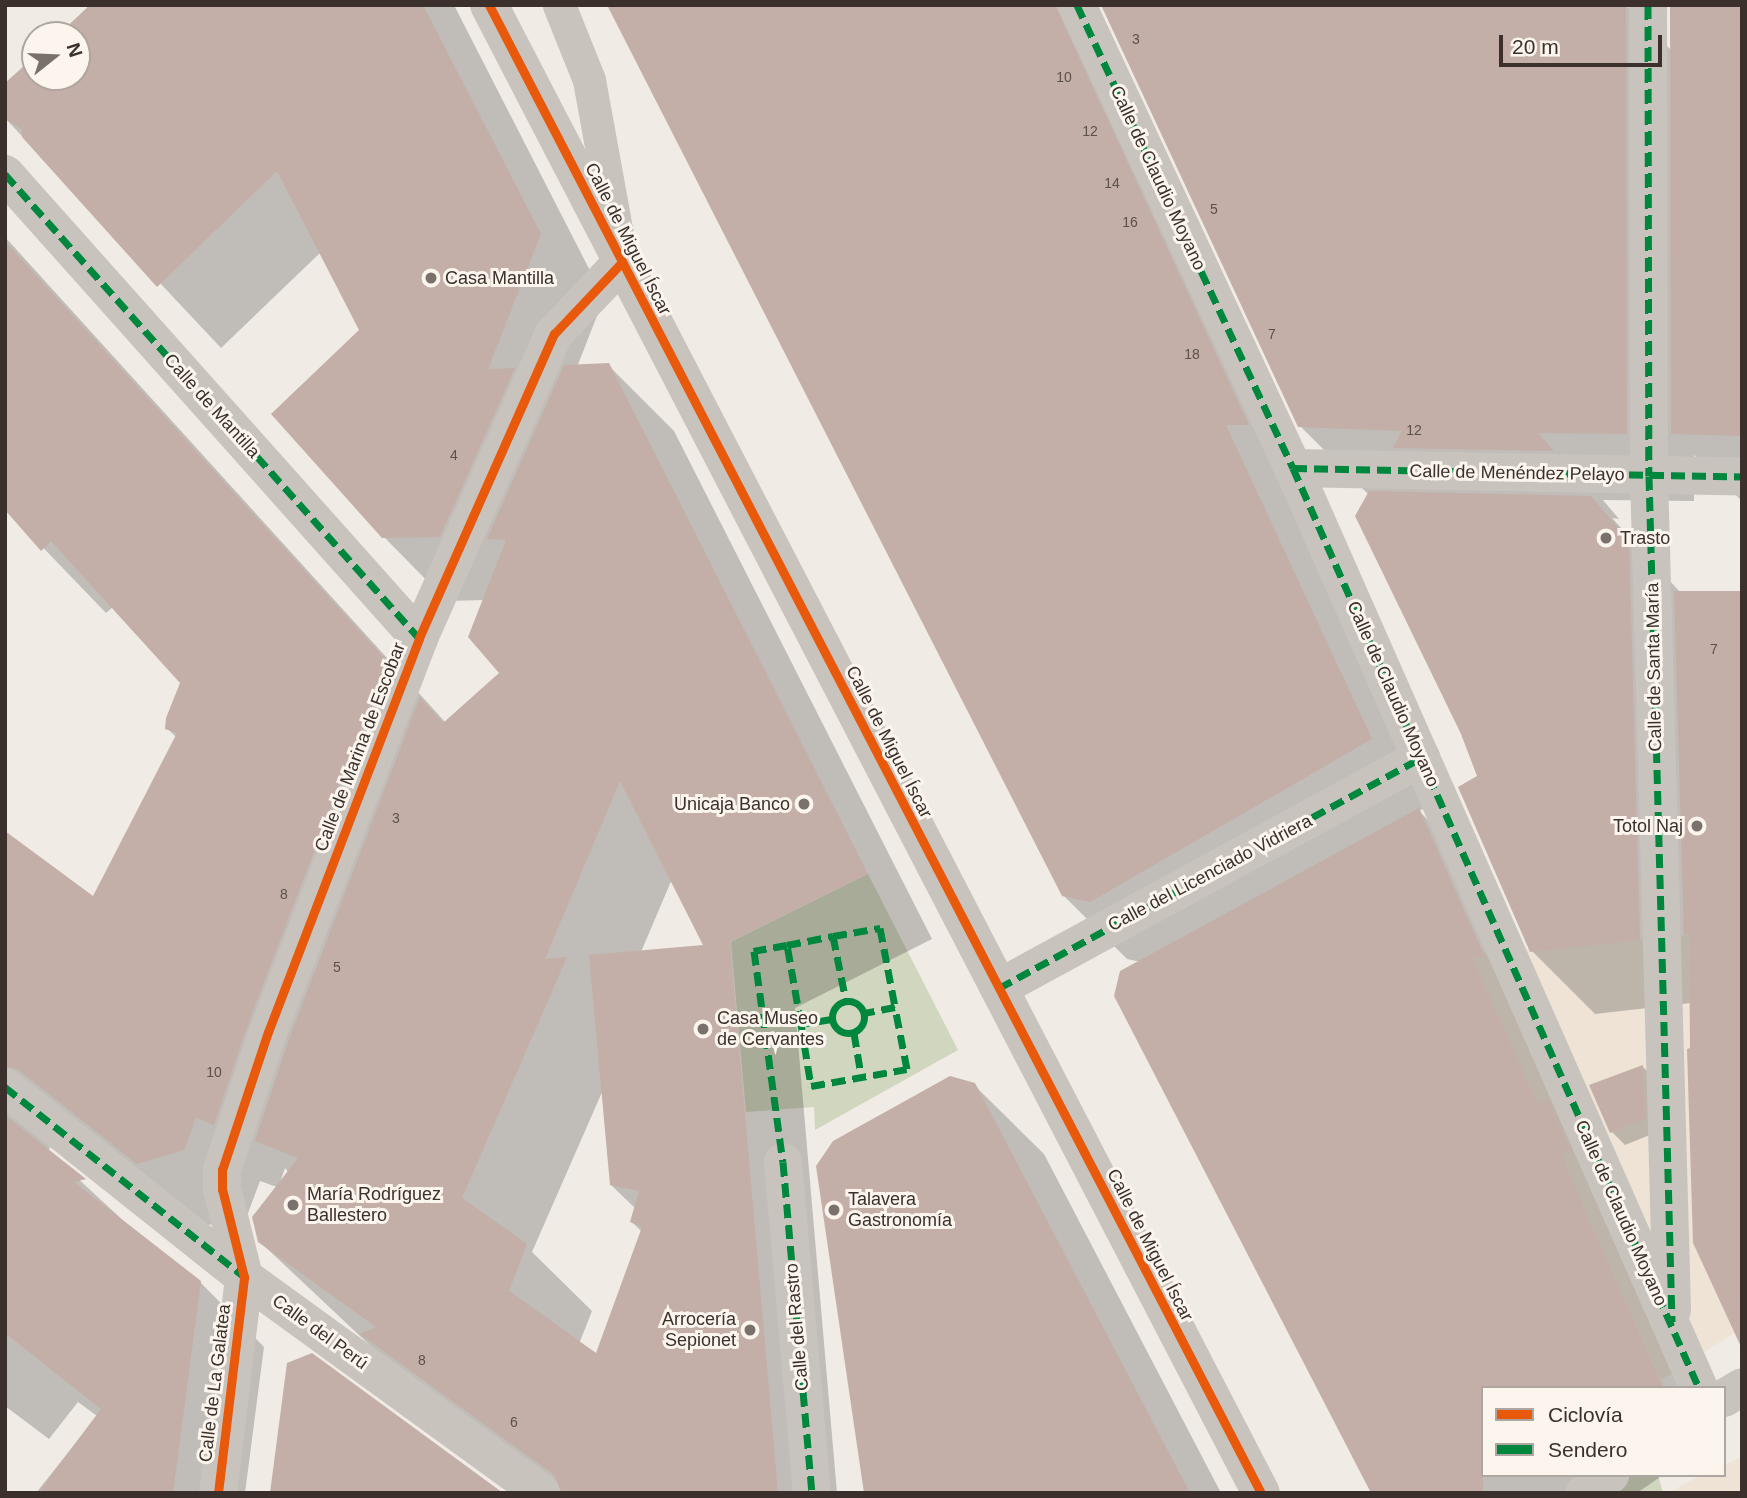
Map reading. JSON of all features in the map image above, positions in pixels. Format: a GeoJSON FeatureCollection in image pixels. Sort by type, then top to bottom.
{"type":"FeatureCollection","features":[{"type":"Feature","properties":{"kind":"street","name":"Calle de Miguel Íscar"},"geometry":{"type":"LineString","coordinates":[[489,5],[1261,1493]]}},
{"type":"Feature","properties":{"kind":"street","name":"Calle de Claudio Moyano"},"geometry":{"type":"LineString","coordinates":[[1077,5],[1293,468],[1698,1386]]}},
{"type":"Feature","properties":{"kind":"street","name":"Calle de Santa María"},"geometry":{"type":"LineString","coordinates":[[1648,5],[1649,476],[1672,1329]]}},
{"type":"Feature","properties":{"kind":"street","name":"Calle de Mantilla"},"geometry":{"type":"LineString","coordinates":[[5,174],[419,638]]}},
{"type":"Feature","properties":{"kind":"street","name":"Calle de Marina de Escobar"},"geometry":{"type":"LineString","coordinates":[[244,1277],[222,1189],[222,1170],[268,1032],[419,638],[554,334],[622,262]]}},
{"type":"Feature","properties":{"kind":"street","name":"Calle de Menéndez Pelayo"},"geometry":{"type":"LineString","coordinates":[[1293,468],[1742,477]]}},
{"type":"Feature","properties":{"kind":"street","name":"Calle del Licenciado Vidriera"},"geometry":{"type":"LineString","coordinates":[[999,988],[1421,758]]}},
{"type":"Feature","properties":{"kind":"street","name":"Calle del Perú"},"geometry":{"type":"LineString","coordinates":[[5,1087],[244,1277],[541,1493]]}},
{"type":"Feature","properties":{"kind":"street","name":"Calle del Rastro"},"geometry":{"type":"LineString","coordinates":[[783,1162],[812,1493]]}},
{"type":"Feature","properties":{"kind":"street","name":"Calle de La Galatea"},"geometry":{"type":"LineString","coordinates":[[218,1493],[244,1277]]}},
{"type":"Feature","properties":{"kind":"street"},"geometry":{"type":"LineString","coordinates":[[1726,1397],[1742,1387]]}},
{"type":"Feature","properties":{"kind":"street"},"geometry":{"type":"LineString","coordinates":[[1584,1493],[1607,1477]]}},
{"type":"Feature","properties":{"kind":"lane"},"geometry":{"type":"LineString","coordinates":[[559,5],[589,80],[622,262]]}},
{"type":"Feature","properties":{"kind":"green space"},"geometry":{"type":"Polygon","coordinates":[[[868,874],[958,1050],[815,1130],[814,1107],[746,1112],[731,942],[868,874]]]}},
{"type":"Feature","properties":{"kind":"green space"},"geometry":{"type":"Polygon","coordinates":[[[1630,1477],[1659,1477],[1663,1493],[1607,1493],[1630,1477]]]}},
{"type":"Feature","properties":{"kind":"shaded area"},"geometry":{"type":"Polygon","coordinates":[[[1689,935],[1693,1243],[1734,1333],[1661,1380],[1470,954],[1689,935]]]}},
{"type":"Feature","properties":{"kind":"shaded area"},"geometry":{"type":"Polygon","coordinates":[[[1742,1457],[1742,1493],[1668,1493],[1698,1477],[1726,1477],[1726,1464],[1742,1457]]]}},
{"type":"Feature","properties":{"kind":"building","name":"Casa Mantilla"},"geometry":{"type":"Polygon","coordinates":[[[90,5],[423,5],[541,234],[488,369],[515,368],[440,537],[382,538],[271,414],[359,330],[277,171],[157,287],[22,137],[22,129],[5,119],[5,83],[21,69],[21,91],[91,91],[91,21],[73,21],[90,5]]]}},
{"type":"Feature","properties":{"kind":"building"},"geometry":{"type":"Polygon","coordinates":[[[607,5],[1055,5],[1249,425],[1226,425],[1372,739],[1090,902],[1062,896],[607,5]]]}},
{"type":"Feature","properties":{"kind":"building"},"geometry":{"type":"Polygon","coordinates":[[[1101,5],[1626,5],[1627,434],[1538,433],[1554,451],[1393,448],[1402,431],[1298,427],[1101,5]]]}},
{"type":"Feature","properties":{"kind":"building"},"geometry":{"type":"Polygon","coordinates":[[[1670,5],[1742,5],[1742,436],[1671,434],[1670,5]]]}},
{"type":"Feature","properties":{"kind":"building"},"geometry":{"type":"Polygon","coordinates":[[[5,241],[387,661],[248,1024],[214,1125],[196,1118],[184,1150],[137,1164],[19,1070],[5,1066],[5,831],[93,896],[177,733],[165,729],[166,718],[180,683],[51,541],[41,551],[5,510],[5,241]]]}},
{"type":"Feature","properties":{"kind":"building"},"geometry":{"type":"Polygon","coordinates":[[[609,363],[868,874],[730,942],[778,1493],[562,1493],[554,1475],[360,1334],[376,1327],[258,1242],[252,1217],[298,1158],[255,1141],[289,1039],[420,697],[443,723],[499,673],[468,637],[506,540],[487,539],[564,365],[609,363]],[[620,781],[545,959],[567,957],[462,1198],[527,1244],[509,1291],[596,1353],[642,1227],[630,1222],[639,1191],[610,1185],[589,955],[703,945],[620,781]]]}},
{"type":"Feature","properties":{"kind":"building"},"geometry":{"type":"Polygon","coordinates":[[[1369,491],[1591,496],[1629,540],[1640,940],[1530,952],[1458,787],[1477,776],[1461,734],[1355,516],[1369,491]]]}},
{"type":"Feature","properties":{"kind":"building"},"geometry":{"type":"Polygon","coordinates":[[[1674,591],[1742,591],[1742,1349],[1693,1243],[1687,1049],[1690,1048],[1689,934],[1684,935],[1674,591]]]}},
{"type":"Feature","properties":{"kind":"building"},"geometry":{"type":"Polygon","coordinates":[[[1419,808],[1485,957],[1472,958],[1538,1104],[1548,1100],[1570,1149],[1561,1152],[1663,1386],[1481,1386],[1483,1493],[1371,1493],[1114,996],[1120,971],[1419,808]]]}},
{"type":"Feature","properties":{"kind":"building"},"geometry":{"type":"Polygon","coordinates":[[[1643,1065],[1645,1119],[1610,1133],[1589,1085],[1643,1065]]]}},
{"type":"Feature","properties":{"kind":"building"},"geometry":{"type":"Polygon","coordinates":[[[950,1076],[975,1083],[1190,1493],[864,1493],[816,1166],[833,1141],[950,1076]]]}},
{"type":"Feature","properties":{"kind":"building"},"geometry":{"type":"Polygon","coordinates":[[[5,1115],[86,1179],[74,1182],[201,1281],[173,1493],[38,1493],[101,1409],[5,1333],[5,1115]]]}},
{"type":"Feature","properties":{"kind":"building"},"geometry":{"type":"Polygon","coordinates":[[[312,1353],[503,1493],[270,1493],[287,1363],[312,1353]]]}},
{"type":"Feature","properties":{"kind":"marked path"},"geometry":{"type":"LineString","coordinates":[[1077,5],[1293,468],[1698,1386]]}},
{"type":"Feature","properties":{"kind":"marked path"},"geometry":{"type":"LineString","coordinates":[[1648,5],[1649,476],[1672,1322]]}},
{"type":"Feature","properties":{"kind":"marked path"},"geometry":{"type":"LineString","coordinates":[[5,174],[419,638]]}},
{"type":"Feature","properties":{"kind":"marked path"},"geometry":{"type":"LineString","coordinates":[[1293,468],[1742,477]]}},
{"type":"Feature","properties":{"kind":"marked path"},"geometry":{"type":"LineString","coordinates":[[999,988],[1421,758]]}},
{"type":"Feature","properties":{"kind":"marked path"},"geometry":{"type":"LineString","coordinates":[[801,1024],[787,945],[833,936],[880,928],[895,1007]]}},
{"type":"Feature","properties":{"kind":"marked path"},"geometry":{"type":"LineString","coordinates":[[833,936],[846,1001]]}},
{"type":"Feature","properties":{"kind":"marked path"},"geometry":{"type":"LineString","coordinates":[[787,945],[754,951],[783,1162],[812,1493]]}},
{"type":"Feature","properties":{"kind":"marked path"},"geometry":{"type":"LineString","coordinates":[[848,1001],[859,1006],[864,1017],[859,1028],[848,1033],[837,1028],[832,1017],[837,1006],[848,1001]]}},
{"type":"Feature","properties":{"kind":"marked path"},"geometry":{"type":"LineString","coordinates":[[832,1019],[801,1024],[811,1086],[907,1069],[895,1007],[864,1013]]}},
{"type":"Feature","properties":{"kind":"marked path"},"geometry":{"type":"LineString","coordinates":[[854,1033],[861,1075]]}},
{"type":"Feature","properties":{"kind":"marked path"},"geometry":{"type":"LineString","coordinates":[[5,1087],[242,1275]]}},
{"type":"Feature","properties":{"kind":"cycle path"},"geometry":{"type":"LineString","coordinates":[[489,5],[1261,1493]]}},
{"type":"Feature","properties":{"kind":"cycle path"},"geometry":{"type":"LineString","coordinates":[[218,1493],[244,1277],[222,1189],[222,1170],[268,1032],[419,638],[554,334],[622,262]]}},
{"type":"Feature","properties":{"kind":"place","name":"Casa Mantilla"},"geometry":{"type":"Point","coordinates":[431,278]}},
{"type":"Feature","properties":{"kind":"place","name":"Trasto"},"geometry":{"type":"Point","coordinates":[1606,538]}},
{"type":"Feature","properties":{"kind":"place","name":"Unicaja Banco"},"geometry":{"type":"Point","coordinates":[804,804]}},
{"type":"Feature","properties":{"kind":"place","name":"Totol Naj"},"geometry":{"type":"Point","coordinates":[1697,826]}},
{"type":"Feature","properties":{"kind":"place","name":"Casa Museo de Cervantes"},"geometry":{"type":"Point","coordinates":[703,1029]}},
{"type":"Feature","properties":{"kind":"place","name":"María Rodríguez Ballestero"},"geometry":{"type":"Point","coordinates":[293,1205]}},
{"type":"Feature","properties":{"kind":"place","name":"Talavera Gastronomía"},"geometry":{"type":"Point","coordinates":[834,1210]}},
{"type":"Feature","properties":{"kind":"place","name":"Arrocería Sepionet"},"geometry":{"type":"Point","coordinates":[750,1330]}}]}
